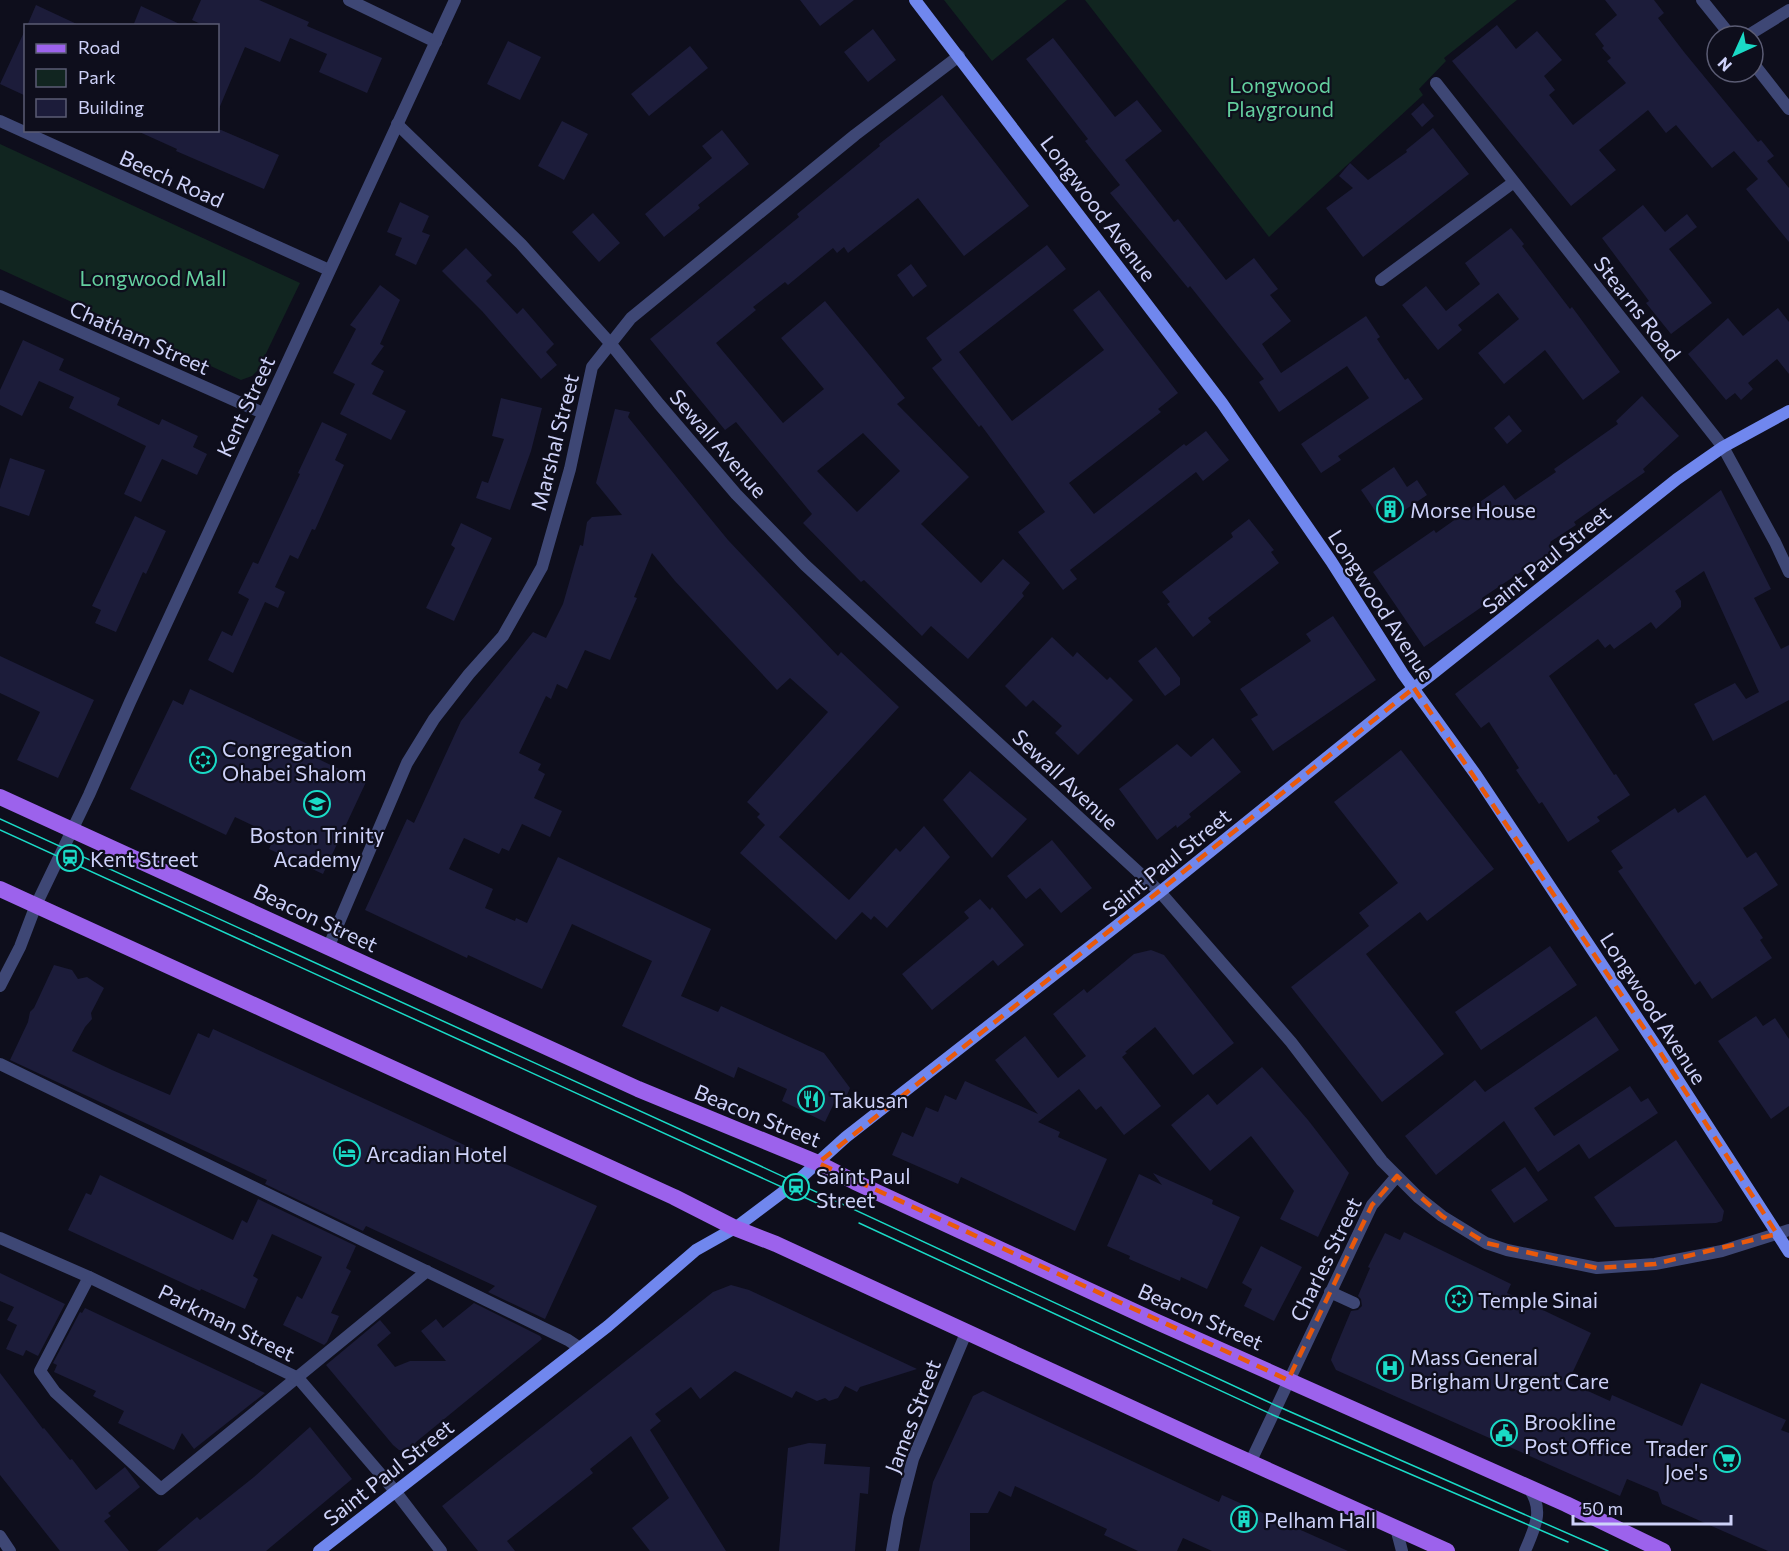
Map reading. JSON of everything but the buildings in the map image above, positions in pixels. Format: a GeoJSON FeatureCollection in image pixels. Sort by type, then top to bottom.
{"type":"FeatureCollection","features":[{"type":"Feature","properties":{"kind":"main road","name":"Longwood Avenue"},"geometry":{"type":"LineString","coordinates":[[915,0],[1222,403],[1331,561],[1414,688],[1476,775],[1783,1232],[1789,1252]]}},
{"type":"Feature","properties":{"kind":"main road","name":"Saint Paul Street"},"geometry":{"type":"LineString","coordinates":[[319,1551],[580,1348],[696,1250],[735,1228],[818,1163],[846,1137],[1160,892],[1677,479],[1723,447],[1789,411]]}},
{"type":"Feature","properties":{"kind":"main road","name":"Beacon Street"},"geometry":{"type":"LineString","coordinates":[[0,796],[673,1104],[818,1163],[1155,1321],[1528,1486],[1663,1551]]}},
{"type":"Feature","properties":{"kind":"main road"},"geometry":{"type":"LineString","coordinates":[[0,889],[674,1197],[735,1228],[776,1244],[1250,1463],[1447,1551]]}},
{"type":"Feature","properties":{"kind":"street"},"geometry":{"type":"LineString","coordinates":[[349,0],[436,42]]}},
{"type":"Feature","properties":{"kind":"street","name":"Kent Street"},"geometry":{"type":"LineString","coordinates":[[0,986],[20,947],[36,905],[89,795],[455,0]]}},
{"type":"Feature","properties":{"kind":"street"},"geometry":{"type":"LineString","coordinates":[[1701,0],[1721,24]]}},
{"type":"Feature","properties":{"kind":"street"},"geometry":{"type":"LineString","coordinates":[[1765,25],[1789,10]]}},
{"type":"Feature","properties":{"kind":"street","name":"Marshal Street"},"geometry":{"type":"LineString","coordinates":[[328,948],[407,763],[440,712],[469,674],[503,636],[542,567],[570,469],[592,367],[610,343],[640,311],[855,135],[959,56]]}},
{"type":"Feature","properties":{"kind":"street"},"geometry":{"type":"LineString","coordinates":[[1765,78],[1789,109]]}},
{"type":"Feature","properties":{"kind":"street","name":"Stearns Road"},"geometry":{"type":"LineString","coordinates":[[1436,83],[1723,447],[1770,532],[1789,572]]}},
{"type":"Feature","properties":{"kind":"street","name":"Beech Road"},"geometry":{"type":"LineString","coordinates":[[0,121],[24,132]]}},
{"type":"Feature","properties":{"kind":"street","name":"Sewall Avenue"},"geometry":{"type":"LineString","coordinates":[[397,124],[521,244],[610,343],[736,494],[805,565],[1160,892],[1291,1042],[1367,1143],[1396,1176],[1442,1216],[1486,1243],[1507,1250],[1597,1268],[1666,1262],[1722,1251],[1783,1232]]}},
{"type":"Feature","properties":{"kind":"street","name":"Beech Road"},"geometry":{"type":"LineString","coordinates":[[24,132],[329,270]]}},
{"type":"Feature","properties":{"kind":"street"},"geometry":{"type":"LineString","coordinates":[[1381,280],[1514,182]]}},
{"type":"Feature","properties":{"kind":"street","name":"Chatham Street"},"geometry":{"type":"LineString","coordinates":[[0,296],[263,413]]}},
{"type":"Feature","properties":{"kind":"street"},"geometry":{"type":"LineString","coordinates":[[0,1064],[568,1340],[580,1348]]}},
{"type":"Feature","properties":{"kind":"street","name":"Charles Street"},"geometry":{"type":"LineString","coordinates":[[1250,1463],[1372,1205],[1396,1176]]}},
{"type":"Feature","properties":{"kind":"street","name":"Parkman Street"},"geometry":{"type":"LineString","coordinates":[[0,1238],[89,1277],[298,1378],[395,1491],[441,1551]]}},
{"type":"Feature","properties":{"kind":"street"},"geometry":{"type":"LineString","coordinates":[[89,1277],[40,1371],[55,1392],[160,1489],[427,1271]]}},
{"type":"Feature","properties":{"kind":"street"},"geometry":{"type":"LineString","coordinates":[[1330,1292],[1354,1303]]}},
{"type":"Feature","properties":{"kind":"street","name":"James Street"},"geometry":{"type":"LineString","coordinates":[[892,1551],[898,1516],[913,1459],[966,1333]]}},
{"type":"Feature","properties":{"kind":"street"},"geometry":{"type":"LineString","coordinates":[[1525,1551],[1538,1519],[1538,1504],[1528,1486]]}},
{"type":"Feature","properties":{"kind":"street"},"geometry":{"type":"LineString","coordinates":[[1396,1528],[1402,1551]]}},
{"type":"Feature","properties":{"kind":"street"},"geometry":{"type":"LineString","coordinates":[[0,1536],[10,1551]]}},
{"type":"Feature","properties":{"kind":"highlighted area"},"geometry":{"type":"Polygon","coordinates":[[[1414,688],[1658,1049],[1777,1234],[1655,1264],[1597,1268],[1486,1243],[1442,1216],[1397,1176],[1372,1205],[1288,1380],[818,1163],[1414,688]]]}},
{"type":"Feature","properties":{"kind":"green space"},"geometry":{"type":"Polygon","coordinates":[[[944,0],[1067,0],[992,61],[944,0]]]}},
{"type":"Feature","properties":{"kind":"green space","name":"Longwood Playground"},"geometry":{"type":"Polygon","coordinates":[[[1085,0],[1517,0],[1444,58],[1446,61],[1419,89],[1423,95],[1269,237],[1085,0]]]}},
{"type":"Feature","properties":{"kind":"green space","name":"Longwood Mall"},"geometry":{"type":"Polygon","coordinates":[[[0,144],[300,283],[258,370],[252,376],[241,380],[0,269],[0,144]]]}},
{"type":"Feature","properties":{"kind":"tram line"},"geometry":{"type":"LineString","coordinates":[[0,819],[754,1163],[1277,1406],[1608,1551]]}},
{"type":"Feature","properties":{"kind":"tram line"},"geometry":{"type":"LineString","coordinates":[[0,830],[819,1204]]}},
{"type":"Feature","properties":{"kind":"tram line"},"geometry":{"type":"LineString","coordinates":[[859,1223],[1273,1415],[1568,1542]]}},
{"type":"Feature","properties":{"kind":"place","name":"Morse House"},"geometry":{"type":"Point","coordinates":[1390,509]}},
{"type":"Feature","properties":{"kind":"place","name":"Congregation Ohabei Shalom"},"geometry":{"type":"Point","coordinates":[203,760]}},
{"type":"Feature","properties":{"kind":"place","name":"Boston Trinity Academy"},"geometry":{"type":"Point","coordinates":[317,804]}},
{"type":"Feature","properties":{"kind":"place","name":"Kent Street"},"geometry":{"type":"Point","coordinates":[70,858]}},
{"type":"Feature","properties":{"kind":"place","name":"Takusan"},"geometry":{"type":"Point","coordinates":[811,1099]}},
{"type":"Feature","properties":{"kind":"place","name":"Arcadian Hotel"},"geometry":{"type":"Point","coordinates":[347,1153]}},
{"type":"Feature","properties":{"kind":"place","name":"Saint Paul Street"},"geometry":{"type":"Point","coordinates":[796,1187]}},
{"type":"Feature","properties":{"kind":"place","name":"Temple Sinai"},"geometry":{"type":"Point","coordinates":[1459,1299]}},
{"type":"Feature","properties":{"kind":"place","name":"Mass General Brigham Urgent Care"},"geometry":{"type":"Point","coordinates":[1390,1368]}},
{"type":"Feature","properties":{"kind":"place","name":"Brookline Post Office"},"geometry":{"type":"Point","coordinates":[1504,1433]}},
{"type":"Feature","properties":{"kind":"place","name":"Trader Joe's"},"geometry":{"type":"Point","coordinates":[1727,1459]}},
{"type":"Feature","properties":{"kind":"place","name":"Pelham Hall"},"geometry":{"type":"Point","coordinates":[1244,1519]}}]}
